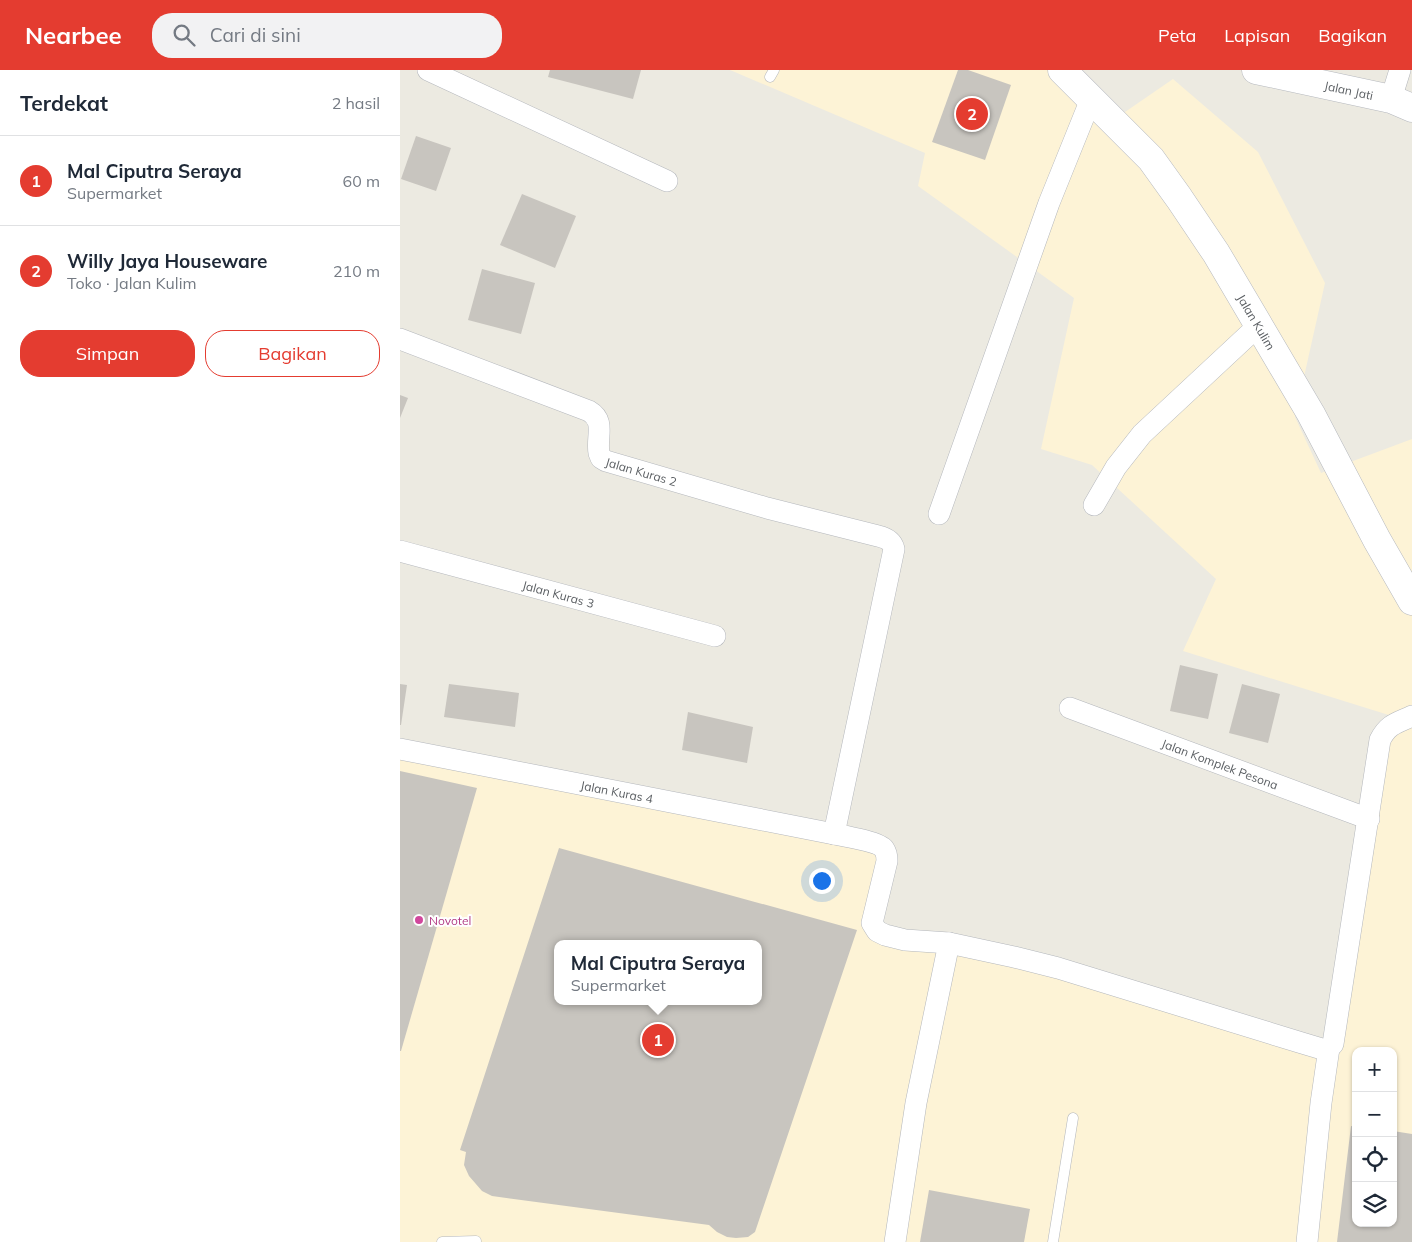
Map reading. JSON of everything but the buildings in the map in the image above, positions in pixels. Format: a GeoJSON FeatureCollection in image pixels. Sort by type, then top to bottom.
{"type":"FeatureCollection","features":[{"type":"Feature","properties":{"kind":"street"},"geometry":{"type":"LineString","coordinates":[[428,70],[667,181]]}},
{"type":"Feature","properties":{"kind":"street","name":"Jalan Kulim"},"geometry":{"type":"LineString","coordinates":[[1062,70],[1151,159],[1216,253],[1311,414],[1377,540],[1412,601]]}},
{"type":"Feature","properties":{"kind":"street","name":"Jalan Jati"},"geometry":{"type":"LineString","coordinates":[[1256,70],[1401,104]]}},
{"type":"Feature","properties":{"kind":"street"},"geometry":{"type":"LineString","coordinates":[[1400,70],[1401,104]]}},
{"type":"Feature","properties":{"kind":"street"},"geometry":{"type":"LineString","coordinates":[[939,514],[1049,203],[1091,99]]}},
{"type":"Feature","properties":{"kind":"street"},"geometry":{"type":"LineString","coordinates":[[1094,504],[1116,468],[1142,434],[1259,325]]}},
{"type":"Feature","properties":{"kind":"street","name":"Jalan Kuras 2"},"geometry":{"type":"LineString","coordinates":[[400,339],[595,414],[599,424],[599,453],[601,458],[606,461],[767,508],[886,538],[890,541],[894,550],[834,834]]}},
{"type":"Feature","properties":{"kind":"street","name":"Jalan Kuras 3"},"geometry":{"type":"LineString","coordinates":[[400,551],[715,636]]}},
{"type":"Feature","properties":{"kind":"street","name":"Jalan Komplek Pesona"},"geometry":{"type":"LineString","coordinates":[[1070,708],[1369,819]]}},
{"type":"Feature","properties":{"kind":"street"},"geometry":{"type":"LineString","coordinates":[[1307,1242],[1321,1103],[1329,1048],[1333,1044],[1380,740],[1389,727],[1412,716]]}},
{"type":"Feature","properties":{"kind":"street","name":"Jalan Kuras 4"},"geometry":{"type":"LineString","coordinates":[[400,749],[877,844],[887,854],[872,923],[877,931],[905,940],[949,943]]}},
{"type":"Feature","properties":{"kind":"street"},"geometry":{"type":"LineString","coordinates":[[895,1242],[916,1103],[949,943],[1058,968],[1302,1043],[1329,1048]]}},
{"type":"Feature","properties":{"kind":"lane"},"geometry":{"type":"LineString","coordinates":[[1052,1242],[1073,1118]]}},
{"type":"Feature","properties":{"kind":"lane"},"geometry":{"type":"LineString","coordinates":[[442,1242],[476,1241]]}},
{"type":"Feature","properties":{"kind":"shaded area"},"geometry":{"type":"Polygon","coordinates":[[[730,70],[1061,70],[1109,123],[1173,79],[1258,152],[1325,283],[1295,417],[1321,473],[1412,439],[1412,1242],[400,1242],[400,756],[535,786],[892,856],[874,930],[1334,1048],[1392,716],[1183,651],[1216,579],[1092,465],[1041,449],[1074,298],[918,186],[925,153],[730,70]]]}},
{"type":"Feature","properties":{"kind":"place","name":"Willy Jaya Houseware"},"geometry":{"type":"Point","coordinates":[972,114]}},
{"type":"Feature","properties":{"kind":"place","name":"Novotel"},"geometry":{"type":"Point","coordinates":[419,920]}},
{"type":"Feature","properties":{"kind":"place","name":"Mal Ciputra Seraya"},"geometry":{"type":"Point","coordinates":[658,1040]}}]}
